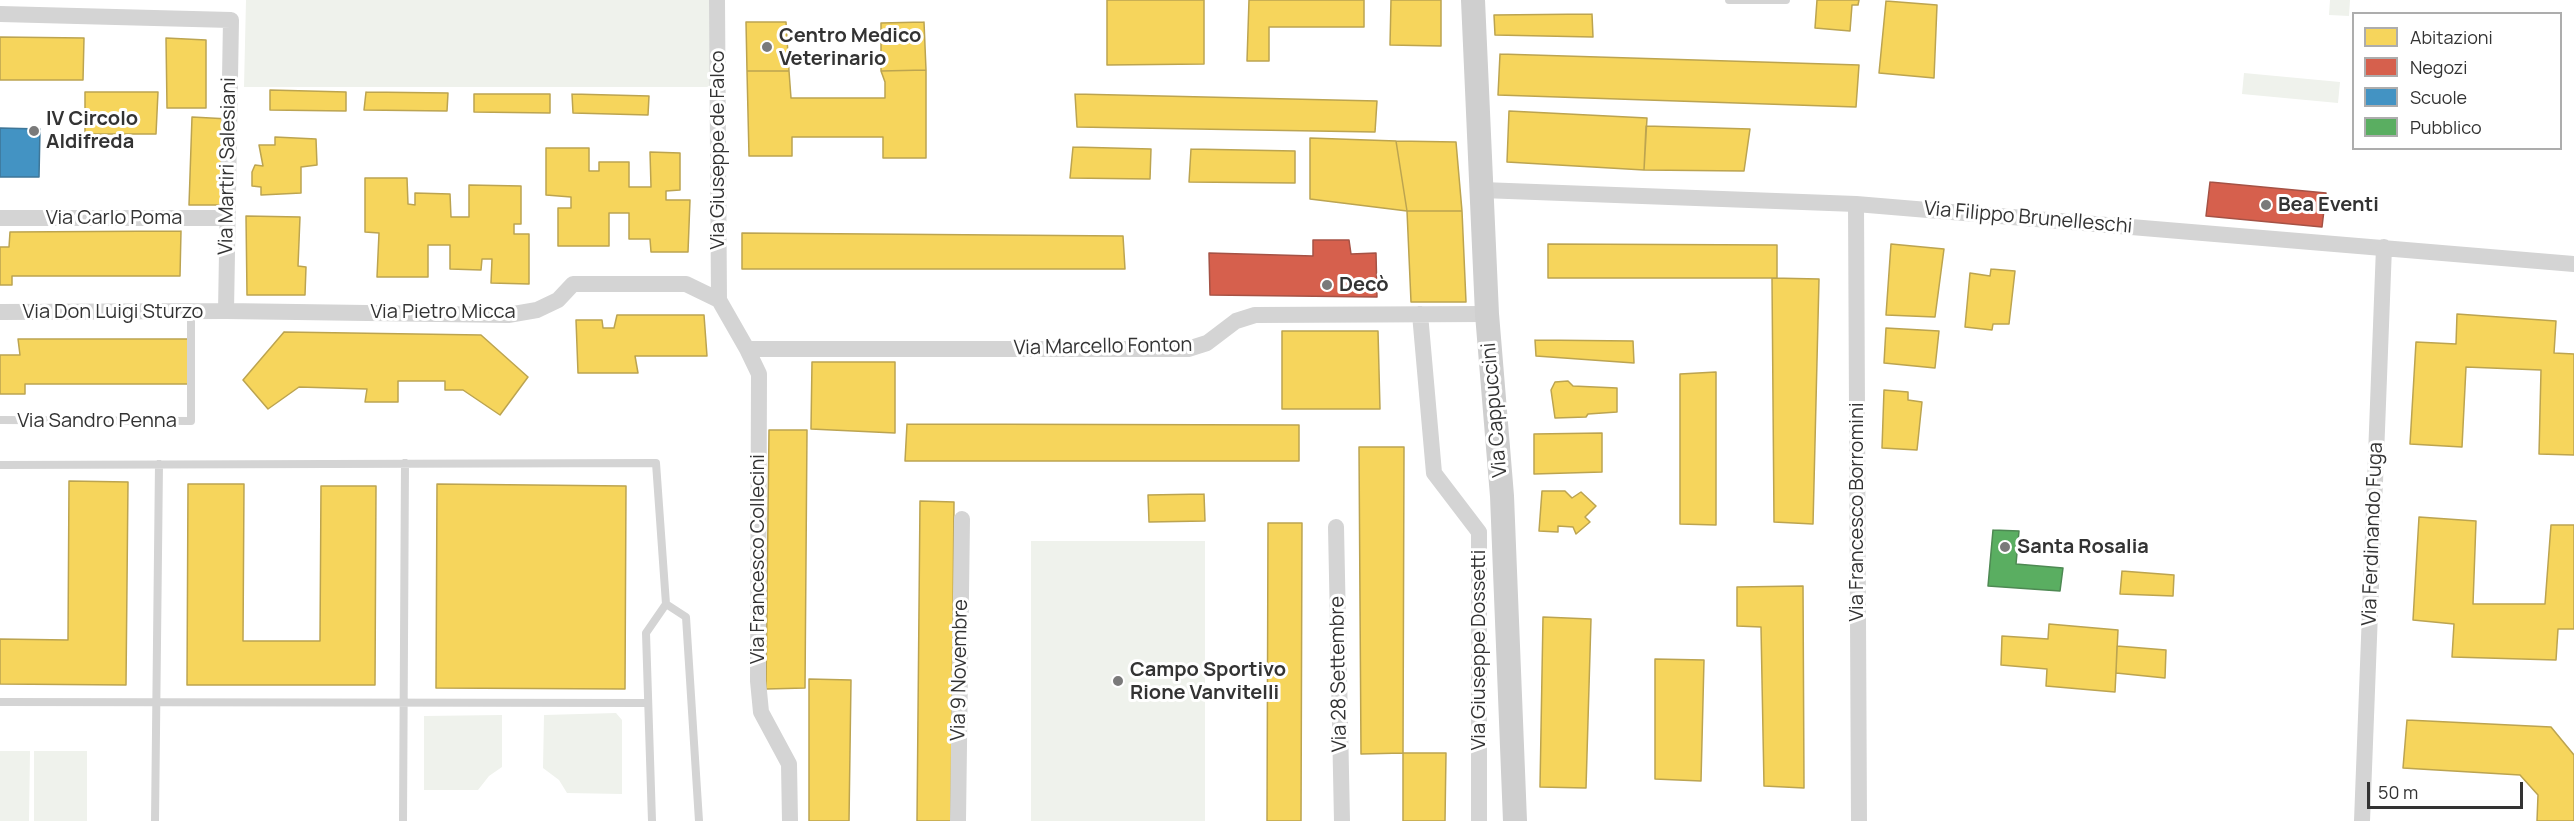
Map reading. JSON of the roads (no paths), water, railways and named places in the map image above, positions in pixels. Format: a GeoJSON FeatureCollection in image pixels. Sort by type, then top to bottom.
{"type":"FeatureCollection","features":[{"type":"Feature","properties":{"kind":"street","name":"Via Giuseppe de Falco"},"geometry":{"type":"LineString","coordinates":[[717,0],[719,300]]}},
{"type":"Feature","properties":{"kind":"street","name":"Via Cappuccini"},"geometry":{"type":"LineString","coordinates":[[1473,0],[1487,314],[1502,496],[1515,821]]}},
{"type":"Feature","properties":{"kind":"street","name":"Via Martiri Salesiani"},"geometry":{"type":"LineString","coordinates":[[0,14],[231,20],[226,311]]}},
{"type":"Feature","properties":{"kind":"street","name":"Via Filippo Brunelleschi"},"geometry":{"type":"LineString","coordinates":[[1482,190],[1856,204],[2574,264]]}},
{"type":"Feature","properties":{"kind":"street","name":"Via Francesco Borromini"},"geometry":{"type":"LineString","coordinates":[[1856,204],[1859,821]]}},
{"type":"Feature","properties":{"kind":"street","name":"Via Carlo Poma"},"geometry":{"type":"LineString","coordinates":[[0,218],[227,218]]}},
{"type":"Feature","properties":{"kind":"street","name":"Via Ferdinando Fuga"},"geometry":{"type":"LineString","coordinates":[[2362,821],[2384,247]]}},
{"type":"Feature","properties":{"kind":"street","name":"Via Pietro Micca"},"geometry":{"type":"LineString","coordinates":[[226,311],[508,315],[537,310],[548,305],[558,300],[573,284],[686,284],[719,300]]}},
{"type":"Feature","properties":{"kind":"street","name":"Via Francesco Collecini"},"geometry":{"type":"LineString","coordinates":[[719,300],[759,374],[758,681],[761,712],[789,764],[790,821]]}},
{"type":"Feature","properties":{"kind":"street","name":"Via Don Luigi Sturzo"},"geometry":{"type":"LineString","coordinates":[[0,312],[226,311]]}},
{"type":"Feature","properties":{"kind":"street","name":"Via Giuseppe Dossetti"},"geometry":{"type":"LineString","coordinates":[[1420,314],[1434,473],[1479,532],[1479,821]]}},
{"type":"Feature","properties":{"kind":"street","name":"Via Marcello Fonton"},"geometry":{"type":"LineString","coordinates":[[747,349],[1188,349],[1207,343],[1236,321],[1255,315],[1487,314]]}},
{"type":"Feature","properties":{"kind":"street","name":"Via 9 Novembre"},"geometry":{"type":"LineString","coordinates":[[958,821],[962,519]]}},
{"type":"Feature","properties":{"kind":"street","name":"Via 28 Settembre"},"geometry":{"type":"LineString","coordinates":[[1336,527],[1342,821]]}},
{"type":"Feature","properties":{"kind":"lane"},"geometry":{"type":"LineString","coordinates":[[1729,0],[1786,0]]}},
{"type":"Feature","properties":{"kind":"lane","name":"Via Sandro Penna"},"geometry":{"type":"LineString","coordinates":[[0,420],[191,422],[191,312]]}},
{"type":"Feature","properties":{"kind":"lane"},"geometry":{"type":"LineString","coordinates":[[403,821],[405,463]]}},
{"type":"Feature","properties":{"kind":"lane"},"geometry":{"type":"LineString","coordinates":[[0,465],[656,463],[666,604],[646,633],[652,821]]}},
{"type":"Feature","properties":{"kind":"lane"},"geometry":{"type":"LineString","coordinates":[[155,821],[159,464]]}},
{"type":"Feature","properties":{"kind":"lane"},"geometry":{"type":"LineString","coordinates":[[666,604],[686,617],[699,821]]}},
{"type":"Feature","properties":{"kind":"lane"},"geometry":{"type":"LineString","coordinates":[[0,702],[648,704]]}},
{"type":"Feature","properties":{"kind":"place","name":"Centro Medico Veterinario"},"geometry":{"type":"Point","coordinates":[767,47]}},
{"type":"Feature","properties":{"kind":"place","name":"IV Circolo Aldifreda"},"geometry":{"type":"Point","coordinates":[34,131]}},
{"type":"Feature","properties":{"kind":"place","name":"Bea Eventi"},"geometry":{"type":"Point","coordinates":[2266,205]}},
{"type":"Feature","properties":{"kind":"place","name":"Decò"},"geometry":{"type":"Point","coordinates":[1327,285]}},
{"type":"Feature","properties":{"kind":"place","name":"Santa Rosalia"},"geometry":{"type":"Point","coordinates":[2005,547]}},
{"type":"Feature","properties":{"kind":"place","name":"Campo Sportivo Rione Vanvitelli"},"geometry":{"type":"Point","coordinates":[1118,681]}}]}
